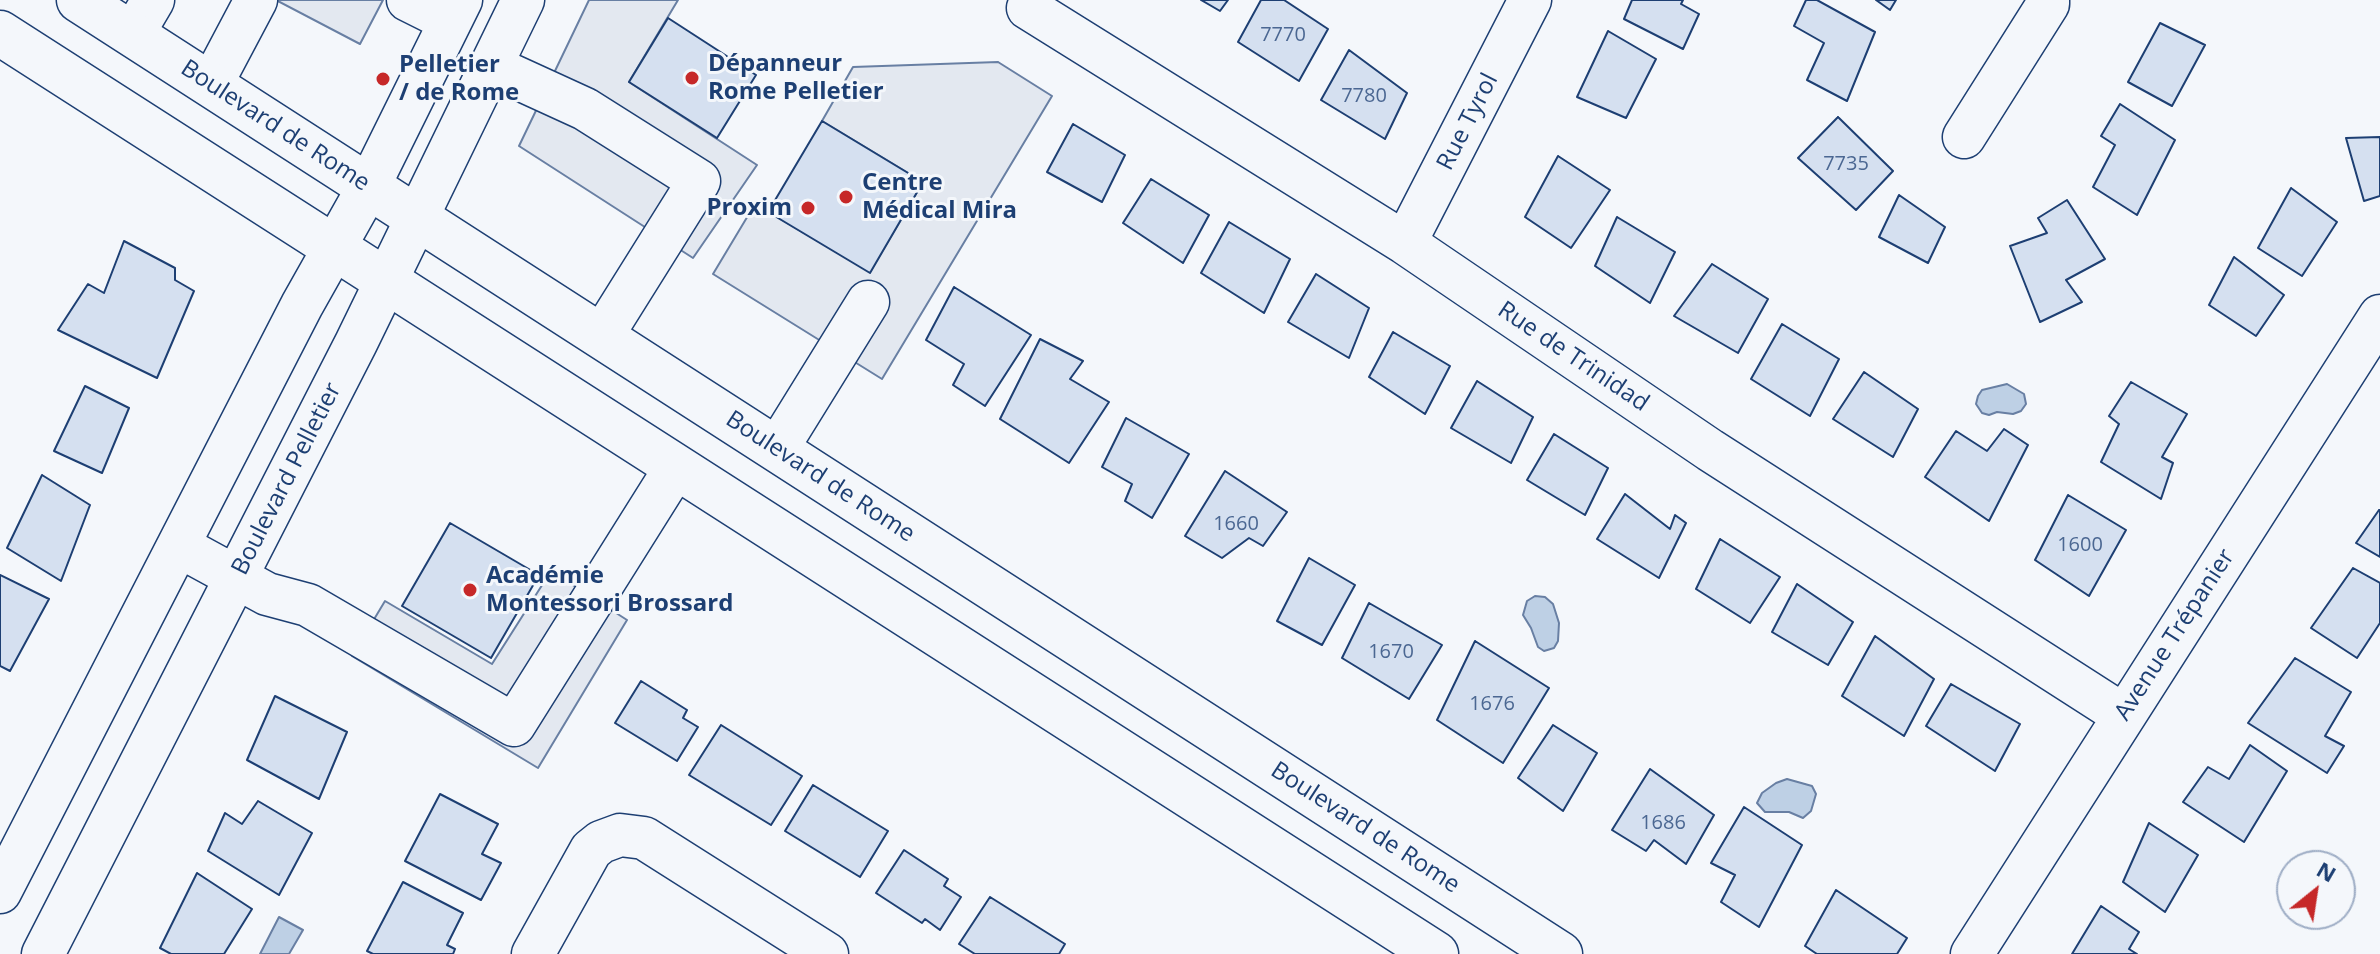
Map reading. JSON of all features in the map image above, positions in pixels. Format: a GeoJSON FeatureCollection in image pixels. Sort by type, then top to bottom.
{"type":"FeatureCollection","features":[{"type":"Feature","properties":{"kind":"main road","name":"Boulevard de Rome"},"geometry":{"type":"LineString","coordinates":[[79,0],[143,17],[211,85],[1560,954]]}},
{"type":"Feature","properties":{"kind":"main road"},"geometry":{"type":"LineString","coordinates":[[0,33],[1436,954]]}},
{"type":"Feature","properties":{"kind":"street"},"geometry":{"type":"LineString","coordinates":[[211,85],[256,0]]}},
{"type":"Feature","properties":{"kind":"street"},"geometry":{"type":"LineString","coordinates":[[0,892],[333,247],[369,186],[456,11],[408,0]]}},
{"type":"Feature","properties":{"kind":"street","name":"Boulevard Pelletier"},"geometry":{"type":"LineString","coordinates":[[43,954],[386,282],[523,0]]}},
{"type":"Feature","properties":{"kind":"street","name":"Rue de Trinidad"},"geometry":{"type":"LineString","coordinates":[[1032,0],[1028,8],[1405,243],[1710,450],[2123,715]]}},
{"type":"Feature","properties":{"kind":"street","name":"Rue Tyrol"},"geometry":{"type":"LineString","coordinates":[[1405,243],[1530,0]]}},
{"type":"Feature","properties":{"kind":"street"},"geometry":{"type":"LineString","coordinates":[[1964,137],[2048,0]]}},
{"type":"Feature","properties":{"kind":"street"},"geometry":{"type":"LineString","coordinates":[[491,66],[585,109],[699,181],[602,336]]}},
{"type":"Feature","properties":{"kind":"street"},"geometry":{"type":"LineString","coordinates":[[777,449],[868,302]]}},
{"type":"Feature","properties":{"kind":"street","name":"Avenue Trépanier"},"geometry":{"type":"LineString","coordinates":[[1972,954],[2380,316]]}},
{"type":"Feature","properties":{"kind":"street"},"geometry":{"type":"LineString","coordinates":[[179,546],[267,594],[308,605],[514,725],[676,467]]}},
{"type":"Feature","properties":{"kind":"street"},"geometry":{"type":"LineString","coordinates":[[533,954],[591,850],[601,842],[620,835],[644,838],[827,954]]}},
{"type":"Feature","properties":{"kind":"shaded area"},"geometry":{"type":"Polygon","coordinates":[[[276,0],[383,0],[360,44],[276,0]]]}},
{"type":"Feature","properties":{"kind":"shaded area"},"geometry":{"type":"Polygon","coordinates":[[[589,0],[678,0],[629,82],[757,165],[693,258],[519,146],[589,0]]]}},
{"type":"Feature","properties":{"kind":"shaded area"},"geometry":{"type":"Polygon","coordinates":[[[998,62],[1052,96],[882,379],[713,274],[755,204],[870,272],[923,182],[822,121],[853,67],[998,62]]]}},
{"type":"Feature","properties":{"kind":"shaded area"},"geometry":{"type":"Polygon","coordinates":[[[551,571],[627,620],[538,768],[352,656],[385,601],[492,664],[551,571]]]}},
{"type":"Feature","properties":{"kind":"water"},"geometry":{"type":"Polygon","coordinates":[[[2007,384],[2024,394],[2026,404],[2021,411],[2013,414],[1982,413],[1976,404],[1982,390],[2007,384]]]}},
{"type":"Feature","properties":{"kind":"water"},"geometry":{"type":"Polygon","coordinates":[[[1535,596],[1545,597],[1553,604],[1559,623],[1558,641],[1554,648],[1544,651],[1538,647],[1523,615],[1527,601],[1535,596]]]}},
{"type":"Feature","properties":{"kind":"water"},"geometry":{"type":"Polygon","coordinates":[[[1787,779],[1812,786],[1816,794],[1811,811],[1803,818],[1789,812],[1765,812],[1757,803],[1762,793],[1787,779]]]}},
{"type":"Feature","properties":{"kind":"water"},"geometry":{"type":"Polygon","coordinates":[[[279,917],[303,930],[289,954],[260,954],[279,917]]]}},
{"type":"Feature","properties":{"kind":"building"},"geometry":{"type":"Polygon","coordinates":[[[1201,0],[1228,0],[1220,11],[1201,0]]]}},
{"type":"Feature","properties":{"kind":"building"},"geometry":{"type":"Polygon","coordinates":[[[1261,0],[1284,0],[1328,29],[1299,81],[1238,42],[1261,0]]]}},
{"type":"Feature","properties":{"kind":"building"},"geometry":{"type":"Polygon","coordinates":[[[1632,0],[1683,0],[1681,4],[1699,14],[1683,49],[1624,19],[1632,0]]]}},
{"type":"Feature","properties":{"kind":"building"},"geometry":{"type":"Polygon","coordinates":[[[1806,0],[1817,0],[1875,32],[1847,101],[1807,80],[1824,43],[1794,26],[1806,0]]]}},
{"type":"Feature","properties":{"kind":"building"},"geometry":{"type":"Polygon","coordinates":[[[1876,0],[1896,0],[1890,10],[1876,0]]]}},
{"type":"Feature","properties":{"kind":"building","name":"Dépanneur Rome Pelletier"},"geometry":{"type":"Polygon","coordinates":[[[668,18],[756,75],[717,138],[629,82],[668,18]]]}},
{"type":"Feature","properties":{"kind":"building"},"geometry":{"type":"Polygon","coordinates":[[[2160,23],[2205,45],[2172,106],[2128,82],[2160,23]]]}},
{"type":"Feature","properties":{"kind":"building"},"geometry":{"type":"Polygon","coordinates":[[[1608,31],[1656,59],[1626,118],[1577,97],[1608,31]]]}},
{"type":"Feature","properties":{"kind":"building"},"geometry":{"type":"Polygon","coordinates":[[[1349,50],[1407,93],[1385,139],[1321,100],[1349,50]]]}},
{"type":"Feature","properties":{"kind":"building"},"geometry":{"type":"Polygon","coordinates":[[[2120,104],[2175,140],[2137,215],[2093,187],[2115,145],[2101,136],[2120,104]]]}},
{"type":"Feature","properties":{"kind":"building"},"geometry":{"type":"Polygon","coordinates":[[[1838,117],[1893,171],[1856,210],[1798,158],[1838,117]]]}},
{"type":"Feature","properties":{"kind":"building","name":"Centre Médical Mira"},"geometry":{"type":"Polygon","coordinates":[[[822,121],[923,182],[870,273],[768,212],[822,121]]]}},
{"type":"Feature","properties":{"kind":"building"},"geometry":{"type":"Polygon","coordinates":[[[1073,124],[1125,155],[1102,202],[1047,172],[1073,124]]]}},
{"type":"Feature","properties":{"kind":"building"},"geometry":{"type":"Polygon","coordinates":[[[2380,137],[2380,196],[2364,201],[2346,138],[2380,137]]]}},
{"type":"Feature","properties":{"kind":"building"},"geometry":{"type":"Polygon","coordinates":[[[1558,156],[1610,190],[1571,248],[1525,217],[1558,156]]]}},
{"type":"Feature","properties":{"kind":"building"},"geometry":{"type":"Polygon","coordinates":[[[1151,179],[1209,215],[1183,263],[1123,223],[1151,179]]]}},
{"type":"Feature","properties":{"kind":"building"},"geometry":{"type":"Polygon","coordinates":[[[2291,188],[2337,222],[2302,276],[2258,248],[2291,188]]]}},
{"type":"Feature","properties":{"kind":"building"},"geometry":{"type":"Polygon","coordinates":[[[1899,195],[1945,227],[1928,263],[1879,237],[1899,195]]]}},
{"type":"Feature","properties":{"kind":"building"},"geometry":{"type":"Polygon","coordinates":[[[2067,200],[2105,259],[2066,280],[2082,302],[2040,322],[2010,246],[2047,233],[2038,218],[2067,200]]]}},
{"type":"Feature","properties":{"kind":"building"},"geometry":{"type":"Polygon","coordinates":[[[1617,217],[1675,252],[1650,303],[1595,266],[1617,217]]]}},
{"type":"Feature","properties":{"kind":"building"},"geometry":{"type":"Polygon","coordinates":[[[1229,222],[1290,259],[1264,313],[1201,273],[1229,222]]]}},
{"type":"Feature","properties":{"kind":"building"},"geometry":{"type":"Polygon","coordinates":[[[124,241],[175,268],[175,280],[194,291],[157,378],[58,330],[88,284],[104,293],[124,241]]]}},
{"type":"Feature","properties":{"kind":"building"},"geometry":{"type":"Polygon","coordinates":[[[2234,257],[2284,295],[2256,336],[2209,305],[2234,257]]]}},
{"type":"Feature","properties":{"kind":"building"},"geometry":{"type":"Polygon","coordinates":[[[1712,264],[1768,299],[1738,353],[1674,316],[1712,264]]]}},
{"type":"Feature","properties":{"kind":"building"},"geometry":{"type":"Polygon","coordinates":[[[1316,274],[1369,308],[1349,358],[1288,322],[1316,274]]]}},
{"type":"Feature","properties":{"kind":"building"},"geometry":{"type":"Polygon","coordinates":[[[954,287],[1031,335],[985,406],[953,385],[964,364],[926,340],[954,287]]]}},
{"type":"Feature","properties":{"kind":"building"},"geometry":{"type":"Polygon","coordinates":[[[1782,324],[1839,359],[1810,416],[1751,379],[1782,324]]]}},
{"type":"Feature","properties":{"kind":"building"},"geometry":{"type":"Polygon","coordinates":[[[1393,332],[1450,366],[1425,414],[1369,377],[1393,332]]]}},
{"type":"Feature","properties":{"kind":"building"},"geometry":{"type":"Polygon","coordinates":[[[1040,339],[1083,361],[1070,379],[1109,402],[1069,463],[1000,419],[1040,339]]]}},
{"type":"Feature","properties":{"kind":"building"},"geometry":{"type":"Polygon","coordinates":[[[1864,372],[1918,409],[1893,457],[1833,419],[1864,372]]]}},
{"type":"Feature","properties":{"kind":"building"},"geometry":{"type":"Polygon","coordinates":[[[1477,381],[1533,417],[1511,463],[1451,428],[1477,381]]]}},
{"type":"Feature","properties":{"kind":"building"},"geometry":{"type":"Polygon","coordinates":[[[2131,382],[2187,414],[2162,457],[2173,463],[2161,499],[2101,462],[2119,424],[2109,416],[2131,382]]]}},
{"type":"Feature","properties":{"kind":"building"},"geometry":{"type":"Polygon","coordinates":[[[85,386],[129,408],[102,473],[54,451],[85,386]]]}},
{"type":"Feature","properties":{"kind":"building"},"geometry":{"type":"Polygon","coordinates":[[[1126,418],[1189,454],[1152,518],[1125,501],[1132,484],[1102,467],[1126,418]]]}},
{"type":"Feature","properties":{"kind":"building"},"geometry":{"type":"Polygon","coordinates":[[[2004,429],[2028,445],[1989,521],[1925,477],[1956,431],[1987,451],[2004,429]]]}},
{"type":"Feature","properties":{"kind":"building"},"geometry":{"type":"Polygon","coordinates":[[[1554,434],[1608,468],[1585,515],[1527,480],[1554,434]]]}},
{"type":"Feature","properties":{"kind":"building"},"geometry":{"type":"Polygon","coordinates":[[[1225,471],[1287,512],[1263,546],[1249,538],[1222,558],[1185,536],[1225,471]]]}},
{"type":"Feature","properties":{"kind":"building"},"geometry":{"type":"Polygon","coordinates":[[[42,475],[90,505],[61,581],[7,548],[42,475]]]}},
{"type":"Feature","properties":{"kind":"building"},"geometry":{"type":"Polygon","coordinates":[[[1625,494],[1670,529],[1675,515],[1686,523],[1659,578],[1597,539],[1625,494]]]}},
{"type":"Feature","properties":{"kind":"building"},"geometry":{"type":"Polygon","coordinates":[[[2068,495],[2126,530],[2089,596],[2035,560],[2068,495]]]}},
{"type":"Feature","properties":{"kind":"building"},"geometry":{"type":"Polygon","coordinates":[[[2380,510],[2380,557],[2356,543],[2380,510]]]}},
{"type":"Feature","properties":{"kind":"building","name":"Académie Montessori Brossard"},"geometry":{"type":"Polygon","coordinates":[[[450,523],[539,575],[491,658],[402,606],[450,523]]]}},
{"type":"Feature","properties":{"kind":"building"},"geometry":{"type":"Polygon","coordinates":[[[1720,539],[1780,577],[1750,623],[1696,589],[1720,539]]]}},
{"type":"Feature","properties":{"kind":"building"},"geometry":{"type":"Polygon","coordinates":[[[1309,558],[1355,585],[1322,645],[1277,621],[1309,558]]]}},
{"type":"Feature","properties":{"kind":"building"},"geometry":{"type":"Polygon","coordinates":[[[2353,568],[2380,583],[2380,623],[2357,658],[2311,628],[2353,568]]]}},
{"type":"Feature","properties":{"kind":"building"},"geometry":{"type":"Polygon","coordinates":[[[0,575],[49,599],[10,671],[0,666],[0,575]]]}},
{"type":"Feature","properties":{"kind":"building"},"geometry":{"type":"Polygon","coordinates":[[[1797,584],[1853,622],[1828,665],[1772,632],[1797,584]]]}},
{"type":"Feature","properties":{"kind":"building"},"geometry":{"type":"Polygon","coordinates":[[[1369,603],[1442,645],[1409,699],[1342,658],[1369,603]]]}},
{"type":"Feature","properties":{"kind":"building"},"geometry":{"type":"Polygon","coordinates":[[[1875,636],[1934,679],[1904,736],[1842,696],[1875,636]]]}},
{"type":"Feature","properties":{"kind":"building"},"geometry":{"type":"Polygon","coordinates":[[[1475,641],[1549,688],[1503,763],[1437,720],[1475,641]]]}},
{"type":"Feature","properties":{"kind":"building"},"geometry":{"type":"Polygon","coordinates":[[[2295,658],[2351,692],[2325,736],[2344,746],[2327,773],[2248,723],[2295,658]]]}},
{"type":"Feature","properties":{"kind":"building"},"geometry":{"type":"Polygon","coordinates":[[[641,681],[687,710],[683,718],[698,727],[677,761],[615,723],[641,681]]]}},
{"type":"Feature","properties":{"kind":"building"},"geometry":{"type":"Polygon","coordinates":[[[1951,684],[2020,724],[1995,771],[1926,726],[1951,684]]]}},
{"type":"Feature","properties":{"kind":"building"},"geometry":{"type":"Polygon","coordinates":[[[275,696],[347,732],[319,799],[247,760],[275,696]]]}},
{"type":"Feature","properties":{"kind":"building"},"geometry":{"type":"Polygon","coordinates":[[[721,725],[802,776],[771,825],[689,775],[721,725]]]}},
{"type":"Feature","properties":{"kind":"building"},"geometry":{"type":"Polygon","coordinates":[[[1553,725],[1597,753],[1563,811],[1518,778],[1553,725]]]}},
{"type":"Feature","properties":{"kind":"building"},"geometry":{"type":"Polygon","coordinates":[[[2250,745],[2287,771],[2244,842],[2183,802],[2208,767],[2229,779],[2250,745]]]}},
{"type":"Feature","properties":{"kind":"building"},"geometry":{"type":"Polygon","coordinates":[[[1650,769],[1714,815],[1686,864],[1654,840],[1646,851],[1612,830],[1650,769]]]}},
{"type":"Feature","properties":{"kind":"building"},"geometry":{"type":"Polygon","coordinates":[[[813,785],[888,831],[860,877],[785,831],[813,785]]]}},
{"type":"Feature","properties":{"kind":"building"},"geometry":{"type":"Polygon","coordinates":[[[440,794],[498,824],[482,854],[501,863],[481,900],[405,861],[440,794]]]}},
{"type":"Feature","properties":{"kind":"building"},"geometry":{"type":"Polygon","coordinates":[[[258,801],[312,833],[279,895],[208,851],[225,813],[242,824],[258,801]]]}},
{"type":"Feature","properties":{"kind":"building"},"geometry":{"type":"Polygon","coordinates":[[[1744,807],[1802,845],[1759,927],[1721,902],[1735,875],[1711,863],[1744,807]]]}},
{"type":"Feature","properties":{"kind":"building"},"geometry":{"type":"Polygon","coordinates":[[[2149,823],[2198,855],[2165,912],[2123,882],[2149,823]]]}},
{"type":"Feature","properties":{"kind":"building"},"geometry":{"type":"Polygon","coordinates":[[[904,850],[948,879],[944,886],[961,897],[940,930],[925,919],[922,923],[876,893],[904,850]]]}},
{"type":"Feature","properties":{"kind":"building"},"geometry":{"type":"Polygon","coordinates":[[[197,873],[252,909],[224,954],[171,954],[160,948],[197,873]]]}},
{"type":"Feature","properties":{"kind":"building"},"geometry":{"type":"Polygon","coordinates":[[[403,882],[463,913],[447,945],[455,949],[453,954],[373,954],[367,951],[403,882]]]}},
{"type":"Feature","properties":{"kind":"building"},"geometry":{"type":"Polygon","coordinates":[[[1836,890],[1907,938],[1897,954],[1817,954],[1805,946],[1836,890]]]}},
{"type":"Feature","properties":{"kind":"building"},"geometry":{"type":"Polygon","coordinates":[[[990,897],[1065,944],[1059,954],[975,954],[959,944],[990,897]]]}},
{"type":"Feature","properties":{"kind":"building"},"geometry":{"type":"Polygon","coordinates":[[[2101,906],[2139,932],[2129,949],[2137,954],[2072,954],[2101,906]]]}},
{"type":"Feature","properties":{"kind":"place","name":"Dépanneur Rome Pelletier"},"geometry":{"type":"Point","coordinates":[692,78]}},
{"type":"Feature","properties":{"kind":"place","name":"Pelletier / de Rome"},"geometry":{"type":"Point","coordinates":[383,79]}},
{"type":"Feature","properties":{"kind":"place","name":"Centre Médical Mira"},"geometry":{"type":"Point","coordinates":[846,197]}},
{"type":"Feature","properties":{"kind":"place","name":"Proxim"},"geometry":{"type":"Point","coordinates":[808,208]}},
{"type":"Feature","properties":{"kind":"place","name":"Académie Montessori Brossard"},"geometry":{"type":"Point","coordinates":[470,590]}}]}
